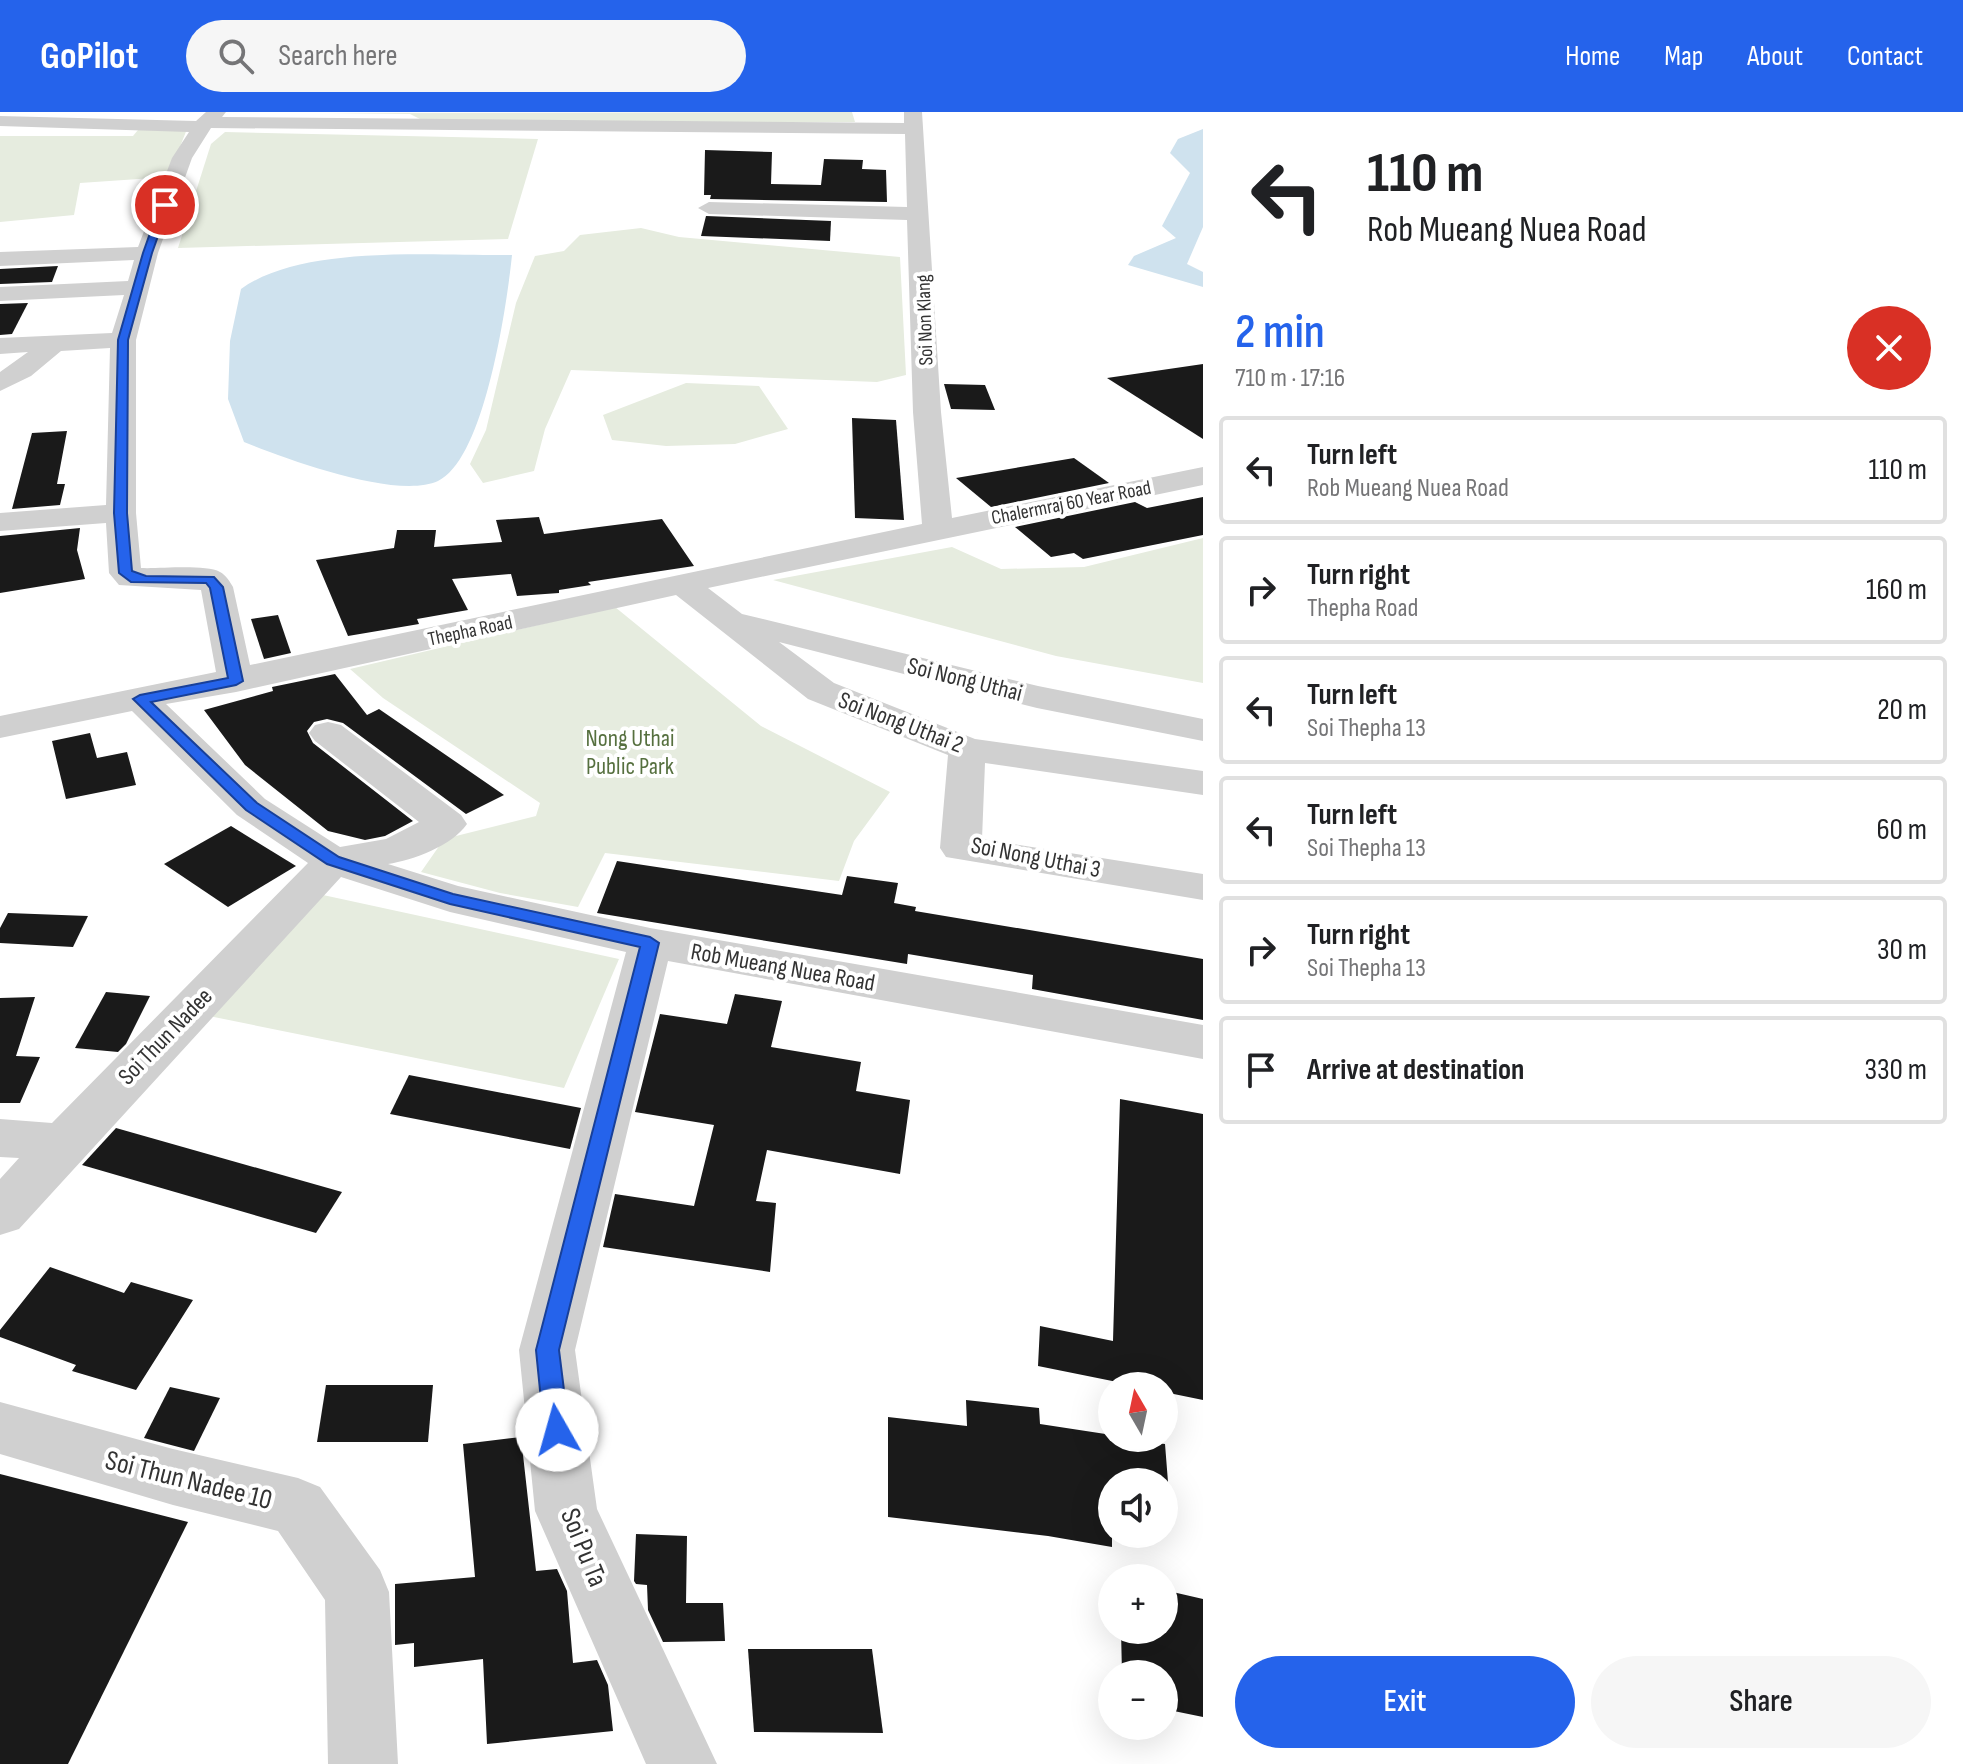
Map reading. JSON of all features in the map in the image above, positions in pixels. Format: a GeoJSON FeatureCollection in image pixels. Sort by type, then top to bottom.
{"type":"FeatureCollection","features":[{"type":"Feature","properties":{"kind":"street"},"geometry":{"type":"LineString","coordinates":[[209,120],[182,158],[147,253],[123,340],[121,513],[125,573],[131,578],[209,579],[217,587],[236,681]]}},
{"type":"Feature","properties":{"kind":"street"},"geometry":{"type":"LineString","coordinates":[[0,121],[914,121]]}},
{"type":"Feature","properties":{"kind":"street","name":"Soi Non Klang"},"geometry":{"type":"LineString","coordinates":[[914,121],[909,183],[917,214],[927,412],[938,528]]}},
{"type":"Feature","properties":{"kind":"street"},"geometry":{"type":"LineString","coordinates":[[709,208],[917,214]]}},
{"type":"Feature","properties":{"kind":"street"},"geometry":{"type":"LineString","coordinates":[[0,259],[147,253]]}},
{"type":"Feature","properties":{"kind":"street"},"geometry":{"type":"LineString","coordinates":[[0,294],[139,287]]}},
{"type":"Feature","properties":{"kind":"street"},"geometry":{"type":"LineString","coordinates":[[0,346],[123,340]]}},
{"type":"Feature","properties":{"kind":"street"},"geometry":{"type":"LineString","coordinates":[[0,383],[54,344]]}},
{"type":"Feature","properties":{"kind":"street","name":"Chalermraj 60 Year Road"},"geometry":{"type":"LineString","coordinates":[[938,528],[1203,476]]}},
{"type":"Feature","properties":{"kind":"street"},"geometry":{"type":"LineString","coordinates":[[0,522],[121,513]]}},
{"type":"Feature","properties":{"kind":"street","name":"Thepha Road"},"geometry":{"type":"LineString","coordinates":[[0,727],[236,681],[938,528]]}},
{"type":"Feature","properties":{"kind":"street","name":"Soi Nong Uthai 2"},"geometry":{"type":"LineString","coordinates":[[682,584],[821,691],[967,749],[1203,783]]}},
{"type":"Feature","properties":{"kind":"street","name":"Soi Nong Uthai"},"geometry":{"type":"LineString","coordinates":[[728,618],[1037,697],[1203,730]]}},
{"type":"Feature","properties":{"kind":"street","name":"Rob Mueang Nuea Road"},"geometry":{"type":"LineString","coordinates":[[140,699],[251,807],[333,861],[450,898],[650,943],[1203,1042]]}},
{"type":"Feature","properties":{"kind":"street"},"geometry":{"type":"LineString","coordinates":[[328,733],[447,824],[397,850],[333,861]]}},
{"type":"Feature","properties":{"kind":"street","name":"Soi Nong Uthai 3"},"geometry":{"type":"LineString","coordinates":[[967,749],[961,848],[1203,887]]}},
{"type":"Feature","properties":{"kind":"street","name":"Soi Thun Nadee"},"geometry":{"type":"LineString","coordinates":[[0,1214],[333,861]]}},
{"type":"Feature","properties":{"kind":"street","name":"Soi Pu Ta"},"geometry":{"type":"LineString","coordinates":[[650,943],[547,1350],[566,1511],[682,1764]]}},
{"type":"Feature","properties":{"kind":"street"},"geometry":{"type":"LineString","coordinates":[[0,1138],[64,1143]]}},
{"type":"Feature","properties":{"kind":"street","name":"Soi Thun Nadee 10"},"geometry":{"type":"LineString","coordinates":[[0,1428],[173,1477],[298,1507],[357,1592],[363,1764]]}},
{"type":"Feature","properties":{"kind":"green space"},"geometry":{"type":"Polygon","coordinates":[[[852,112],[855,122],[426,122],[410,114],[326,113],[852,112]]]}},
{"type":"Feature","properties":{"kind":"green space"},"geometry":{"type":"Polygon","coordinates":[[[187,129],[168,177],[80,183],[74,215],[0,222],[0,136],[133,136],[138,130],[187,129]]]}},
{"type":"Feature","properties":{"kind":"green space"},"geometry":{"type":"Polygon","coordinates":[[[225,132],[538,139],[508,239],[178,248],[211,144],[225,132]]]}},
{"type":"Feature","properties":{"kind":"green space"},"geometry":{"type":"Polygon","coordinates":[[[641,228],[679,237],[900,257],[906,375],[877,382],[571,370],[545,429],[534,471],[483,483],[470,464],[486,430],[516,303],[535,256],[564,251],[580,235],[641,228]]]}},
{"type":"Feature","properties":{"kind":"green space"},"geometry":{"type":"Polygon","coordinates":[[[686,383],[759,386],[788,429],[735,444],[666,446],[612,440],[603,415],[686,383]]]}},
{"type":"Feature","properties":{"kind":"green space"},"geometry":{"type":"Polygon","coordinates":[[[1203,538],[1203,683],[1056,656],[773,580],[952,547],[1001,569],[1084,567],[1203,538]]]}},
{"type":"Feature","properties":{"kind":"green space","name":"Nong Uthai Public Park"},"geometry":{"type":"Polygon","coordinates":[[[615,607],[761,726],[890,792],[854,841],[839,881],[605,853],[578,907],[500,893],[421,872],[444,839],[536,816],[540,803],[383,698],[350,669],[615,607]]]}},
{"type":"Feature","properties":{"kind":"green space"},"geometry":{"type":"Polygon","coordinates":[[[323,895],[619,959],[564,1088],[209,1016],[323,895]]]}},
{"type":"Feature","properties":{"kind":"water"},"geometry":{"type":"Polygon","coordinates":[[[1203,129],[1203,227],[1187,264],[1203,272],[1203,287],[1128,265],[1134,256],[1176,238],[1162,226],[1190,173],[1170,153],[1178,139],[1203,129]]]}},
{"type":"Feature","properties":{"kind":"water"},"geometry":{"type":"Polygon","coordinates":[[[409,254],[512,255],[499,342],[481,413],[469,443],[454,467],[438,481],[396,485],[369,481],[313,467],[244,442],[228,399],[230,341],[241,289],[267,275],[334,259],[409,254]]]}},
{"type":"Feature","properties":{"kind":"building"},"geometry":{"type":"Polygon","coordinates":[[[705,150],[772,152],[771,184],[821,185],[824,159],[863,160],[862,169],[886,170],[887,202],[710,199],[711,195],[704,195],[705,150]]]}},
{"type":"Feature","properties":{"kind":"building"},"geometry":{"type":"Polygon","coordinates":[[[706,216],[831,221],[830,241],[701,236],[706,216]]]}},
{"type":"Feature","properties":{"kind":"building"},"geometry":{"type":"Polygon","coordinates":[[[58,266],[52,282],[0,284],[0,269],[58,266]]]}},
{"type":"Feature","properties":{"kind":"building"},"geometry":{"type":"Polygon","coordinates":[[[28,303],[12,334],[0,335],[0,304],[28,303]]]}},
{"type":"Feature","properties":{"kind":"building"},"geometry":{"type":"Polygon","coordinates":[[[1203,364],[1203,439],[1107,378],[1203,364]]]}},
{"type":"Feature","properties":{"kind":"building"},"geometry":{"type":"Polygon","coordinates":[[[944,384],[985,385],[995,410],[951,409],[944,384]]]}},
{"type":"Feature","properties":{"kind":"building"},"geometry":{"type":"Polygon","coordinates":[[[852,418],[896,420],[904,520],[855,518],[852,418]]]}},
{"type":"Feature","properties":{"kind":"building"},"geometry":{"type":"Polygon","coordinates":[[[67,431],[57,484],[65,484],[60,505],[12,509],[32,433],[67,431]]]}},
{"type":"Feature","properties":{"kind":"building"},"geometry":{"type":"Polygon","coordinates":[[[1074,458],[1109,483],[991,507],[956,478],[1074,458]]]}},
{"type":"Feature","properties":{"kind":"building"},"geometry":{"type":"Polygon","coordinates":[[[1203,497],[1203,535],[1083,559],[1074,553],[1051,557],[1015,527],[1135,502],[1147,508],[1203,497]]]}},
{"type":"Feature","properties":{"kind":"building"},"geometry":{"type":"Polygon","coordinates":[[[539,517],[544,534],[662,519],[694,566],[588,582],[591,585],[559,590],[559,593],[517,596],[511,574],[452,579],[468,610],[417,619],[419,624],[348,636],[316,560],[394,548],[397,530],[436,530],[434,547],[502,542],[496,520],[539,517]]]}},
{"type":"Feature","properties":{"kind":"building"},"geometry":{"type":"Polygon","coordinates":[[[80,528],[77,550],[85,579],[0,593],[0,536],[80,528]]]}},
{"type":"Feature","properties":{"kind":"building"},"geometry":{"type":"Polygon","coordinates":[[[278,615],[291,653],[264,659],[251,619],[278,615]]]}},
{"type":"Feature","properties":{"kind":"building"},"geometry":{"type":"Polygon","coordinates":[[[335,674],[367,715],[379,709],[504,795],[466,814],[343,723],[327,719],[314,722],[307,731],[313,743],[413,821],[385,836],[365,840],[328,831],[245,765],[204,710],[273,691],[272,687],[335,674]]]}},
{"type":"Feature","properties":{"kind":"building"},"geometry":{"type":"Polygon","coordinates":[[[90,733],[97,758],[127,752],[136,785],[66,799],[52,741],[90,733]]]}},
{"type":"Feature","properties":{"kind":"building"},"geometry":{"type":"Polygon","coordinates":[[[231,826],[296,866],[228,907],[164,864],[231,826]]]}},
{"type":"Feature","properties":{"kind":"building"},"geometry":{"type":"Polygon","coordinates":[[[617,861],[842,895],[847,876],[898,883],[894,903],[916,907],[915,911],[1203,959],[1203,1020],[1032,989],[1033,975],[908,954],[907,964],[597,913],[617,861]]]}},
{"type":"Feature","properties":{"kind":"building"},"geometry":{"type":"Polygon","coordinates":[[[8,913],[88,916],[73,947],[0,943],[0,928],[8,913]]]}},
{"type":"Feature","properties":{"kind":"building"},"geometry":{"type":"Polygon","coordinates":[[[106,992],[150,996],[126,1044],[118,1052],[75,1048],[106,992]]]}},
{"type":"Feature","properties":{"kind":"building"},"geometry":{"type":"Polygon","coordinates":[[[735,994],[782,1001],[771,1047],[861,1062],[856,1091],[910,1100],[900,1174],[767,1150],[756,1201],[776,1203],[770,1272],[603,1247],[615,1194],[694,1206],[714,1125],[635,1112],[660,1014],[727,1024],[735,994]]]}},
{"type":"Feature","properties":{"kind":"building"},"geometry":{"type":"Polygon","coordinates":[[[35,997],[16,1056],[40,1057],[20,1103],[0,1103],[0,998],[35,997]]]}},
{"type":"Feature","properties":{"kind":"building"},"geometry":{"type":"Polygon","coordinates":[[[409,1075],[581,1108],[570,1149],[390,1114],[409,1075]]]}},
{"type":"Feature","properties":{"kind":"building"},"geometry":{"type":"Polygon","coordinates":[[[1120,1099],[1203,1114],[1203,1400],[1178,1395],[1178,1372],[1098,1372],[1098,1378],[1038,1366],[1040,1326],[1113,1341],[1120,1099]]]}},
{"type":"Feature","properties":{"kind":"building"},"geometry":{"type":"Polygon","coordinates":[[[116,1128],[342,1192],[316,1233],[82,1165],[116,1128]]]}},
{"type":"Feature","properties":{"kind":"building"},"geometry":{"type":"Polygon","coordinates":[[[50,1267],[124,1293],[131,1282],[193,1300],[136,1390],[72,1371],[76,1365],[0,1337],[0,1330],[50,1267]]]}},
{"type":"Feature","properties":{"kind":"building"},"geometry":{"type":"Polygon","coordinates":[[[326,1385],[433,1385],[428,1442],[317,1442],[326,1385]]]}},
{"type":"Feature","properties":{"kind":"building"},"geometry":{"type":"Polygon","coordinates":[[[170,1387],[220,1398],[194,1451],[144,1438],[170,1387]]]}},
{"type":"Feature","properties":{"kind":"building"},"geometry":{"type":"Polygon","coordinates":[[[966,1400],[1039,1408],[1040,1424],[1098,1433],[1098,1452],[1166,1452],[1167,1468],[1098,1468],[1098,1545],[888,1517],[888,1417],[967,1426],[966,1400]]]}},
{"type":"Feature","properties":{"kind":"building"},"geometry":{"type":"Polygon","coordinates":[[[521,1437],[536,1571],[557,1569],[567,1591],[573,1663],[597,1660],[608,1685],[613,1731],[487,1744],[483,1659],[414,1667],[414,1643],[395,1645],[395,1584],[475,1577],[463,1444],[521,1437]]]}},
{"type":"Feature","properties":{"kind":"building"},"geometry":{"type":"Polygon","coordinates":[[[0,1474],[188,1522],[68,1764],[0,1764],[0,1474]]]}},
{"type":"Feature","properties":{"kind":"building"},"geometry":{"type":"Polygon","coordinates":[[[636,1534],[687,1536],[686,1603],[723,1603],[725,1641],[663,1642],[648,1610],[647,1585],[634,1581],[636,1534]]]}},
{"type":"Feature","properties":{"kind":"building"},"geometry":{"type":"Polygon","coordinates":[[[1178,1593],[1203,1599],[1203,1717],[1178,1712],[1178,1660],[1122,1660],[1121,1644],[1178,1644],[1178,1593]]]}},
{"type":"Feature","properties":{"kind":"building"},"geometry":{"type":"Polygon","coordinates":[[[748,1649],[872,1649],[883,1733],[754,1732],[748,1649]]]}},
{"type":"Feature","properties":{"kind":"route"},"geometry":{"type":"LineString","coordinates":[[165,205],[147,253],[123,340],[121,513],[125,573],[131,578],[146,580],[209,579],[217,587],[236,681],[140,699],[251,807],[333,861],[450,898],[650,943],[547,1350],[557,1430]]}}]}
